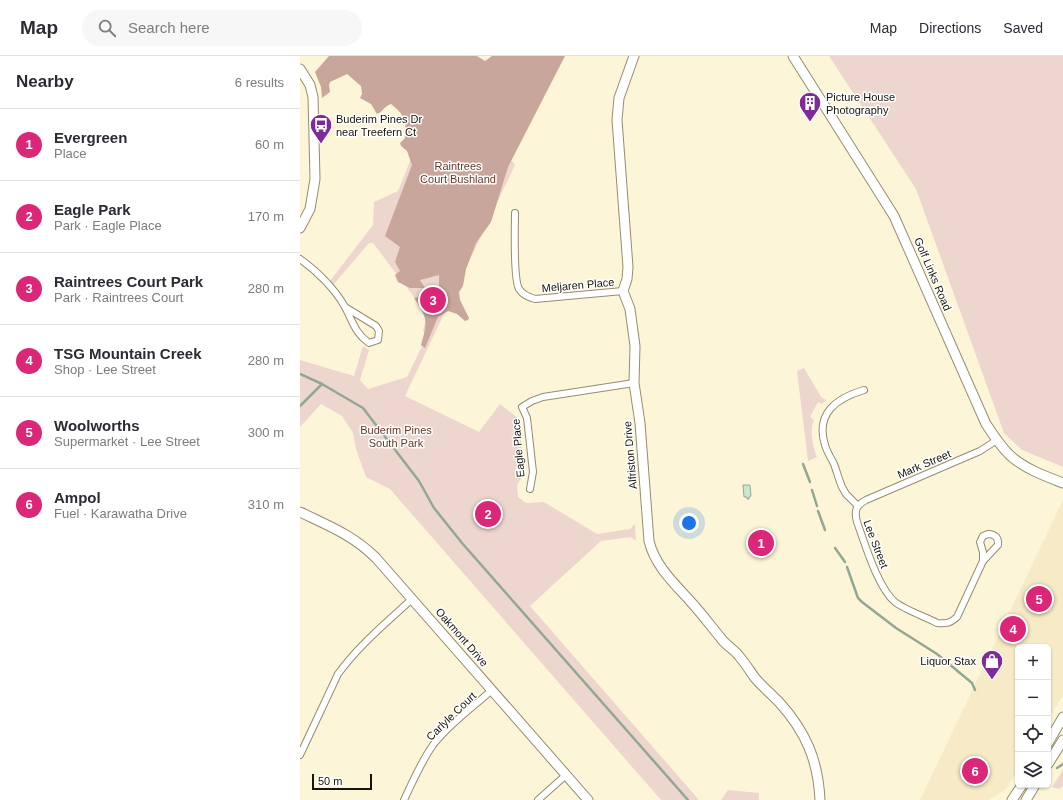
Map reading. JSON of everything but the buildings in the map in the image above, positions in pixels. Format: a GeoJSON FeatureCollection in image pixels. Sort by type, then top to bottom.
{"type":"FeatureCollection","features":[{"type":"Feature","properties":{"kind":"street"},"geometry":{"type":"LineString","coordinates":[[623,291],[627,279],[628,267],[617,120],[619,98],[634,56]]}},
{"type":"Feature","properties":{"kind":"street","name":"Golf Links Road"},"geometry":{"type":"LineString","coordinates":[[793,56],[894,216],[969,389],[986,424],[997,440],[1012,457],[1027,468],[1063,483]]}},
{"type":"Feature","properties":{"kind":"street"},"geometry":{"type":"LineString","coordinates":[[300,69],[310,84],[313,97],[315,179],[310,209],[300,228]]}},
{"type":"Feature","properties":{"kind":"street","name":"Meljaren Place"},"geometry":{"type":"LineString","coordinates":[[515,213],[516,277],[519,289],[526,296],[535,299],[623,291]]}},
{"type":"Feature","properties":{"kind":"street"},"geometry":{"type":"LineString","coordinates":[[300,259],[330,286],[345,307],[352,323],[362,338],[369,343],[378,340],[379,331],[376,326],[345,307]]}},
{"type":"Feature","properties":{"kind":"street","name":"Alfriston Drive"},"geometry":{"type":"LineString","coordinates":[[623,291],[630,309],[634,332],[634,383],[640,423],[648,536],[654,555],[660,567],[709,622],[720,638],[740,657],[756,679],[780,703],[796,723],[806,740],[815,762],[819,781],[820,800]]}},
{"type":"Feature","properties":{"kind":"street","name":"Eagle Place"},"geometry":{"type":"LineString","coordinates":[[530,489],[533,472],[527,418],[522,406],[543,397],[634,383]]}},
{"type":"Feature","properties":{"kind":"street"},"geometry":{"type":"LineString","coordinates":[[858,506],[846,494],[842,487],[825,446],[822,429],[825,416],[834,405],[847,396],[864,390]]}},
{"type":"Feature","properties":{"kind":"street","name":"Mark Street"},"geometry":{"type":"LineString","coordinates":[[858,506],[866,500],[980,451],[997,440]]}},
{"type":"Feature","properties":{"kind":"street","name":"Lee Street"},"geometry":{"type":"LineString","coordinates":[[858,506],[855,514],[857,522],[886,593],[896,603],[937,623],[943,624],[952,622],[957,617],[983,561]]}},
{"type":"Feature","properties":{"kind":"street","name":"Oakmont Drive"},"geometry":{"type":"LineString","coordinates":[[300,512],[340,531],[357,541],[376,558],[588,800]]}},
{"type":"Feature","properties":{"kind":"street"},"geometry":{"type":"LineString","coordinates":[[300,755],[338,674],[362,644],[412,599]]}},
{"type":"Feature","properties":{"kind":"street","name":"Carlyle Court"},"geometry":{"type":"LineString","coordinates":[[404,800],[422,762],[434,745],[457,720],[492,690]]}},
{"type":"Feature","properties":{"kind":"street"},"geometry":{"type":"LineString","coordinates":[[1051,738],[1063,717]]}},
{"type":"Feature","properties":{"kind":"street"},"geometry":{"type":"LineString","coordinates":[[1051,759],[1063,740]]}},
{"type":"Feature","properties":{"kind":"street"},"geometry":{"type":"LineString","coordinates":[[538,800],[566,775]]}},
{"type":"Feature","properties":{"kind":"street"},"geometry":{"type":"LineString","coordinates":[[1012,800],[1020,788]]}},
{"type":"Feature","properties":{"kind":"street"},"geometry":{"type":"LineString","coordinates":[[1027,798],[1033,788]]}},
{"type":"Feature","properties":{"kind":"shaded area"},"geometry":{"type":"Polygon","coordinates":[[[743,485],[750,485],[751,496],[749,499],[744,497],[743,485]]]}},
{"type":"Feature","properties":{"kind":"shaded area"},"geometry":{"type":"Polygon","coordinates":[[[1063,500],[1063,695],[1051,715],[1051,644],[1015,644],[1015,774],[1006,789],[989,800],[920,800],[1063,500]]]}},
{"type":"Feature","properties":{"kind":"green space","name":"Raintrees Court Bushland"},"geometry":{"type":"Polygon","coordinates":[[[329,56],[477,56],[485,61],[492,56],[565,56],[508,167],[491,222],[476,243],[466,269],[463,286],[459,292],[460,300],[469,318],[465,321],[457,314],[448,311],[438,317],[425,348],[421,345],[426,325],[425,320],[422,311],[414,298],[428,295],[434,297],[440,303],[443,295],[439,292],[439,275],[420,280],[425,288],[410,288],[398,282],[395,275],[400,271],[395,262],[400,247],[385,236],[412,165],[407,151],[401,146],[400,143],[405,138],[406,127],[404,119],[391,104],[377,114],[371,104],[360,98],[362,94],[361,86],[347,74],[330,82],[330,92],[322,98],[321,87],[315,72],[329,56]]]}},
{"type":"Feature","properties":{"kind":"green space"},"geometry":{"type":"Polygon","coordinates":[[[829,56],[1063,56],[1063,467],[1022,450],[1004,433],[916,189],[829,56]]]}},
{"type":"Feature","properties":{"kind":"green space","name":"Buderim Pines South Park"},"geometry":{"type":"Polygon","coordinates":[[[353,58],[439,65],[515,165],[405,396],[479,432],[500,404],[519,419],[524,474],[517,485],[518,497],[526,503],[544,502],[597,534],[630,529],[635,524],[636,541],[631,537],[601,541],[530,606],[699,800],[661,800],[390,489],[366,477],[356,449],[353,433],[342,416],[321,404],[300,427],[300,360],[354,376],[363,346],[369,350],[360,380],[368,389],[407,377],[426,338],[423,330],[427,314],[373,243],[369,243],[333,285],[330,281],[373,225],[374,202],[398,191],[416,146],[405,99],[373,91],[349,65],[323,78],[321,74],[353,58]]]}},
{"type":"Feature","properties":{"kind":"green space"},"geometry":{"type":"Polygon","coordinates":[[[804,368],[821,397],[826,400],[822,404],[818,402],[810,417],[814,420],[812,433],[814,449],[817,457],[808,461],[797,371],[804,368]]]}},
{"type":"Feature","properties":{"kind":"green space"},"geometry":{"type":"Polygon","coordinates":[[[1063,770],[1063,786],[1059,789],[1052,787],[1063,770]]]}},
{"type":"Feature","properties":{"kind":"green space"},"geometry":{"type":"Polygon","coordinates":[[[728,790],[759,793],[759,800],[721,800],[728,790]]]}},
{"type":"Feature","properties":{"kind":"waterway"},"geometry":{"type":"LineString","coordinates":[[300,374],[322,384],[363,408],[419,481],[434,508],[462,543],[688,800]]}},
{"type":"Feature","properties":{"kind":"waterway"},"geometry":{"type":"LineString","coordinates":[[300,406],[322,384]]}},
{"type":"Feature","properties":{"kind":"waterway"},"geometry":{"type":"LineString","coordinates":[[803,464],[810,482]]}},
{"type":"Feature","properties":{"kind":"waterway"},"geometry":{"type":"LineString","coordinates":[[812,490],[817,506]]}},
{"type":"Feature","properties":{"kind":"waterway"},"geometry":{"type":"LineString","coordinates":[[818,511],[825,530]]}},
{"type":"Feature","properties":{"kind":"waterway"},"geometry":{"type":"LineString","coordinates":[[835,548],[845,562]]}},
{"type":"Feature","properties":{"kind":"waterway"},"geometry":{"type":"LineString","coordinates":[[847,567],[858,598],[862,602],[896,628],[937,654],[972,683],[975,690]]}},
{"type":"Feature","properties":{"kind":"waterway"},"geometry":{"type":"LineString","coordinates":[[1057,768],[1063,764]]}},
{"type":"Feature","properties":{"kind":"place","name":"Picture House Photography"},"geometry":{"type":"Point","coordinates":[810,122]}},
{"type":"Feature","properties":{"kind":"place","name":"Buderim Pines Dr near Treefern Ct"},"geometry":{"type":"Point","coordinates":[321,144]}},
{"type":"Feature","properties":{"kind":"place","name":"Raintrees Court Park"},"geometry":{"type":"Point","coordinates":[433,300]}},
{"type":"Feature","properties":{"kind":"place","name":"Eagle Park"},"geometry":{"type":"Point","coordinates":[488,514]}},
{"type":"Feature","properties":{"kind":"place","name":"Evergreen"},"geometry":{"type":"Point","coordinates":[761,543]}},
{"type":"Feature","properties":{"kind":"place","name":"Woolworths"},"geometry":{"type":"Point","coordinates":[1039,599]}},
{"type":"Feature","properties":{"kind":"place","name":"TSG Mountain Creek"},"geometry":{"type":"Point","coordinates":[1013,629]}},
{"type":"Feature","properties":{"kind":"place","name":"Liquor Stax"},"geometry":{"type":"Point","coordinates":[992,680]}},
{"type":"Feature","properties":{"kind":"place","name":"Ampol"},"geometry":{"type":"Point","coordinates":[975,771]}}]}
